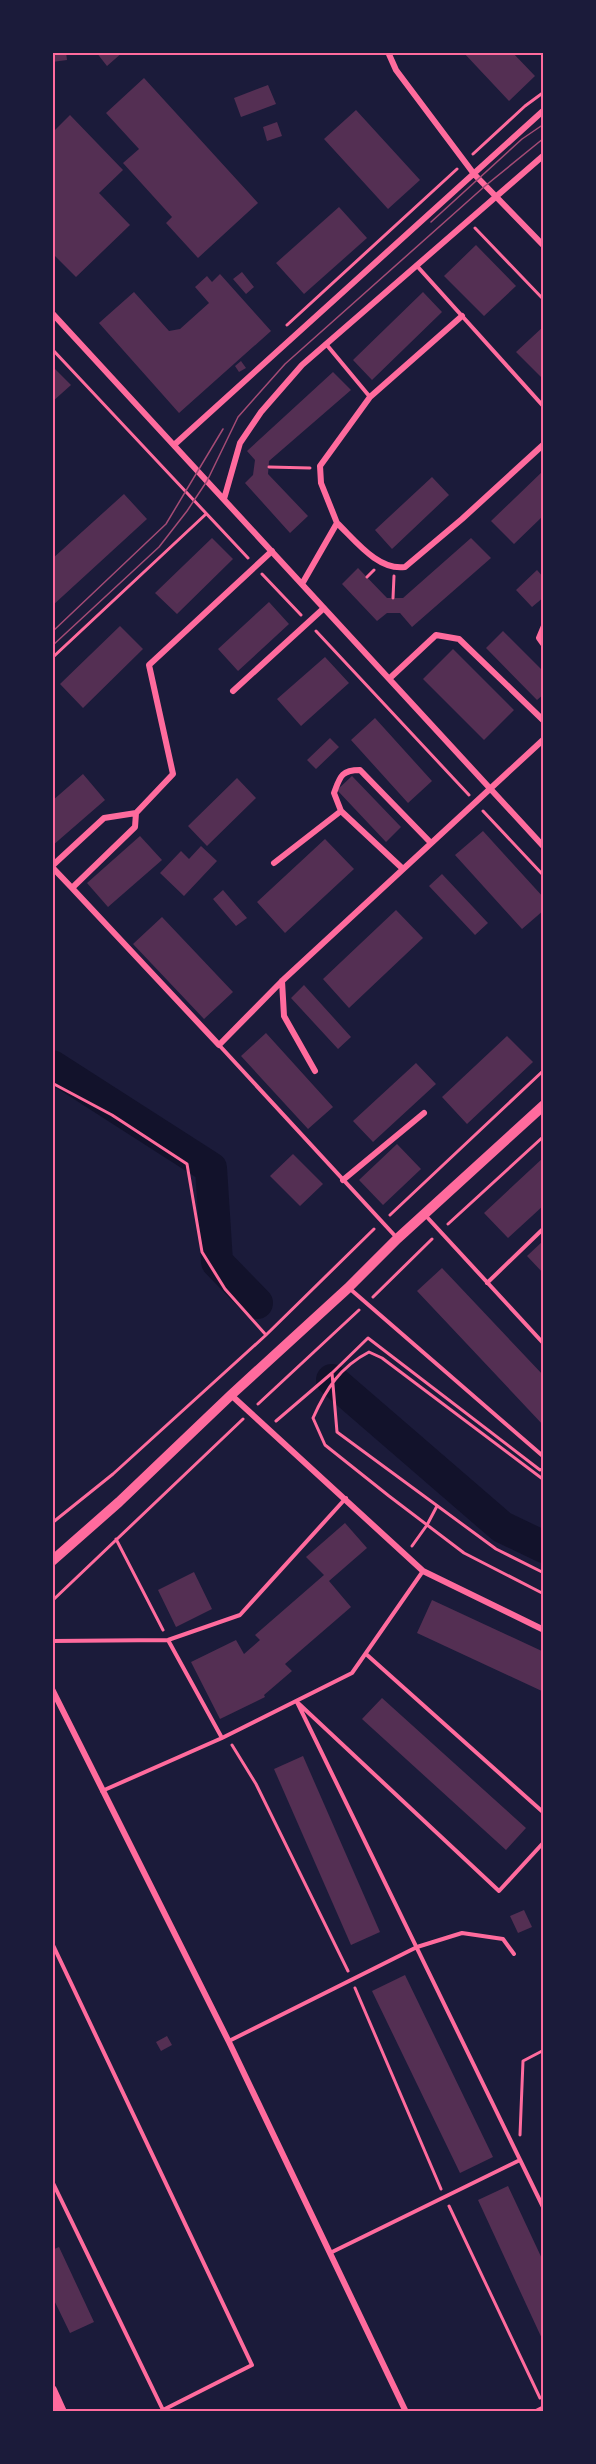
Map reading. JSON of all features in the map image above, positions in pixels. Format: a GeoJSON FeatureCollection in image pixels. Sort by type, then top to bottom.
{"type":"FeatureCollection","features":[{"type":"Feature","properties":{"kind":"main road"},"geometry":{"type":"LineString","coordinates":[[52,1561],[119,1502],[348,1288],[397,1239],[543,1105]]}},
{"type":"Feature","properties":{"kind":"main road"},"geometry":{"type":"LineString","coordinates":[[52,2390],[62,2412]]}},
{"type":"Feature","properties":{"kind":"street"},"geometry":{"type":"LineString","coordinates":[[388,52],[396,70],[474,174],[543,246]]}},
{"type":"Feature","properties":{"kind":"street"},"geometry":{"type":"LineString","coordinates":[[174,445],[543,110]]}},
{"type":"Feature","properties":{"kind":"street"},"geometry":{"type":"LineString","coordinates":[[224,500],[240,443],[261,412],[302,365],[543,155]]}},
{"type":"Feature","properties":{"kind":"street"},"geometry":{"type":"LineString","coordinates":[[52,313],[390,678],[543,848]]}},
{"type":"Feature","properties":{"kind":"street"},"geometry":{"type":"LineString","coordinates":[[462,316],[370,397],[320,466],[321,483],[337,523],[380,561],[394,568],[405,567],[515,472],[543,444]]}},
{"type":"Feature","properties":{"kind":"street"},"geometry":{"type":"LineString","coordinates":[[302,584],[337,523]]}},
{"type":"Feature","properties":{"kind":"street"},"geometry":{"type":"LineString","coordinates":[[272,551],[149,665],[173,774],[136,813],[104,818],[52,866],[219,1045],[282,981],[543,739]]}},
{"type":"Feature","properties":{"kind":"street"},"geometry":{"type":"LineString","coordinates":[[233,692],[324,608]]}},
{"type":"Feature","properties":{"kind":"street"},"geometry":{"type":"LineString","coordinates":[[543,626],[539,638],[543,645]]}},
{"type":"Feature","properties":{"kind":"street"},"geometry":{"type":"LineString","coordinates":[[390,678],[436,635],[459,639],[543,721]]}},
{"type":"Feature","properties":{"kind":"street"},"geometry":{"type":"LineString","coordinates":[[403,869],[341,811],[334,793],[341,776],[349,770],[360,770],[431,843]]}},
{"type":"Feature","properties":{"kind":"street"},"geometry":{"type":"LineString","coordinates":[[274,863],[341,811]]}},
{"type":"Feature","properties":{"kind":"street"},"geometry":{"type":"LineString","coordinates":[[72,888],[135,827],[136,813]]}},
{"type":"Feature","properties":{"kind":"street"},"geometry":{"type":"LineString","coordinates":[[282,981],[284,1016],[315,1071]]}},
{"type":"Feature","properties":{"kind":"street"},"geometry":{"type":"LineString","coordinates":[[343,1180],[424,1113]]}},
{"type":"Feature","properties":{"kind":"street"},"geometry":{"type":"LineString","coordinates":[[231,1395],[423,1571],[543,1630]]}},
{"type":"Feature","properties":{"kind":"street"},"geometry":{"type":"LineString","coordinates":[[52,1689],[229,2042],[406,2412]]}},
{"type":"Feature","properties":{"kind":"lane"},"geometry":{"type":"LineString","coordinates":[[417,266],[543,407]]}},
{"type":"Feature","properties":{"kind":"lane"},"geometry":{"type":"LineString","coordinates":[[326,344],[370,397]]}},
{"type":"Feature","properties":{"kind":"lane"},"geometry":{"type":"LineString","coordinates":[[219,1045],[397,1239]]}},
{"type":"Feature","properties":{"kind":"lane"},"geometry":{"type":"LineString","coordinates":[[424,1214],[543,1344]]}},
{"type":"Feature","properties":{"kind":"lane"},"geometry":{"type":"LineString","coordinates":[[487,1283],[543,1228]]}},
{"type":"Feature","properties":{"kind":"lane"},"geometry":{"type":"LineString","coordinates":[[348,1288],[543,1457]]}},
{"type":"Feature","properties":{"kind":"lane"},"geometry":{"type":"LineString","coordinates":[[52,1641],[168,1640],[240,1615],[346,1498]]}},
{"type":"Feature","properties":{"kind":"lane"},"geometry":{"type":"LineString","coordinates":[[102,1791],[224,1737],[352,1673],[423,1571]]}},
{"type":"Feature","properties":{"kind":"lane"},"geometry":{"type":"LineString","coordinates":[[168,1640],[224,1737]]}},
{"type":"Feature","properties":{"kind":"lane"},"geometry":{"type":"LineString","coordinates":[[366,1654],[543,1813]]}},
{"type":"Feature","properties":{"kind":"lane"},"geometry":{"type":"LineString","coordinates":[[297,1702],[499,1891],[543,1842]]}},
{"type":"Feature","properties":{"kind":"lane"},"geometry":{"type":"LineString","coordinates":[[297,1702],[543,2209]]}},
{"type":"Feature","properties":{"kind":"lane"},"geometry":{"type":"LineString","coordinates":[[229,2042],[417,1947],[462,1933],[503,1939],[514,1954]]}},
{"type":"Feature","properties":{"kind":"lane"},"geometry":{"type":"LineString","coordinates":[[52,1943],[252,2365],[163,2411],[52,2181]]}},
{"type":"Feature","properties":{"kind":"lane"},"geometry":{"type":"LineString","coordinates":[[329,2254],[520,2160]]}},
{"type":"Feature","properties":{"kind":"lane"},"geometry":{"type":"LineString","coordinates":[[534,2412],[543,2406]]}},
{"type":"Feature","properties":{"kind":"path"},"geometry":{"type":"LineString","coordinates":[[279,331],[543,92]]}},
{"type":"Feature","properties":{"kind":"path"},"geometry":{"type":"LineString","coordinates":[[467,220],[543,300]]}},
{"type":"Feature","properties":{"kind":"path"},"geometry":{"type":"LineString","coordinates":[[52,349],[543,876]]}},
{"type":"Feature","properties":{"kind":"path"},"geometry":{"type":"LineString","coordinates":[[269,467],[299,469],[320,466]]}},
{"type":"Feature","properties":{"kind":"path"},"geometry":{"type":"LineString","coordinates":[[52,658],[206,513]]}},
{"type":"Feature","properties":{"kind":"path"},"geometry":{"type":"LineString","coordinates":[[393,598],[394,568]]}},
{"type":"Feature","properties":{"kind":"path"},"geometry":{"type":"LineString","coordinates":[[52,1522],[113,1473],[266,1335],[381,1222],[543,1070]]}},
{"type":"Feature","properties":{"kind":"path"},"geometry":{"type":"LineString","coordinates":[[52,1083],[112,1115],[187,1164],[202,1252],[225,1289],[266,1335]]}},
{"type":"Feature","properties":{"kind":"path"},"geometry":{"type":"LineString","coordinates":[[52,1600],[543,1136]]}},
{"type":"Feature","properties":{"kind":"path"},"geometry":{"type":"LineString","coordinates":[[268,1428],[368,1338],[540,1470],[543,1468]]}},
{"type":"Feature","properties":{"kind":"path"},"geometry":{"type":"LineString","coordinates":[[543,1480],[382,1358],[369,1352],[359,1357],[332,1380],[313,1418],[325,1445],[427,1525],[464,1553],[543,1594]]}},
{"type":"Feature","properties":{"kind":"path"},"geometry":{"type":"LineString","coordinates":[[332,1372],[337,1432],[496,1549],[543,1573]]}},
{"type":"Feature","properties":{"kind":"path"},"geometry":{"type":"LineString","coordinates":[[406,1555],[437,1506]]}},
{"type":"Feature","properties":{"kind":"path"},"geometry":{"type":"LineString","coordinates":[[116,1539],[168,1640]]}},
{"type":"Feature","properties":{"kind":"path"},"geometry":{"type":"LineString","coordinates":[[224,1737],[256,1784],[352,1980],[445,2197],[543,2406]]}},
{"type":"Feature","properties":{"kind":"path"},"geometry":{"type":"LineString","coordinates":[[520,2160],[523,2061],[543,2050]]}},
{"type":"Feature","properties":{"kind":"building"},"geometry":{"type":"Polygon","coordinates":[[[52,52],[66,52],[67,60],[52,62],[52,52]]]}},
{"type":"Feature","properties":{"kind":"building"},"geometry":{"type":"Polygon","coordinates":[[[96,52],[123,52],[107,66],[96,52]]]}},
{"type":"Feature","properties":{"kind":"building"},"geometry":{"type":"Polygon","coordinates":[[[463,52],[512,52],[535,76],[509,101],[463,52]]]}},
{"type":"Feature","properties":{"kind":"building"},"geometry":{"type":"Polygon","coordinates":[[[144,78],[258,203],[198,258],[166,223],[172,217],[123,163],[139,149],[106,113],[144,78]]]}},
{"type":"Feature","properties":{"kind":"building"},"geometry":{"type":"Polygon","coordinates":[[[268,85],[276,104],[241,117],[234,98],[268,85]]]}},
{"type":"Feature","properties":{"kind":"building"},"geometry":{"type":"Polygon","coordinates":[[[356,110],[420,180],[388,209],[324,139],[356,110]]]}},
{"type":"Feature","properties":{"kind":"building"},"geometry":{"type":"Polygon","coordinates":[[[70,115],[123,170],[99,193],[130,225],[76,277],[52,253],[52,133],[70,115]]]}},
{"type":"Feature","properties":{"kind":"building"},"geometry":{"type":"Polygon","coordinates":[[[277,122],[282,136],[267,141],[263,127],[277,122]]]}},
{"type":"Feature","properties":{"kind":"building"},"geometry":{"type":"Polygon","coordinates":[[[339,207],[367,238],[304,294],[276,263],[339,207]]]}},
{"type":"Feature","properties":{"kind":"building"},"geometry":{"type":"Polygon","coordinates":[[[476,245],[516,286],[484,316],[444,276],[476,245]]]}},
{"type":"Feature","properties":{"kind":"building"},"geometry":{"type":"Polygon","coordinates":[[[242,272],[254,287],[246,294],[233,279],[242,272]]]}},
{"type":"Feature","properties":{"kind":"building"},"geometry":{"type":"Polygon","coordinates":[[[220,274],[271,331],[179,413],[99,323],[134,292],[169,331],[180,329],[209,303],[195,287],[207,276],[212,282],[220,274]]]}},
{"type":"Feature","properties":{"kind":"building"},"geometry":{"type":"Polygon","coordinates":[[[423,292],[442,312],[372,380],[353,360],[423,292]]]}},
{"type":"Feature","properties":{"kind":"building"},"geometry":{"type":"Polygon","coordinates":[[[544,326],[544,380],[516,352],[544,326]]]}},
{"type":"Feature","properties":{"kind":"building"},"geometry":{"type":"Polygon","coordinates":[[[241,361],[246,368],[239,372],[235,366],[241,361]]]}},
{"type":"Feature","properties":{"kind":"building"},"geometry":{"type":"Polygon","coordinates":[[[52,366],[71,385],[52,402],[52,366]]]}},
{"type":"Feature","properties":{"kind":"building"},"geometry":{"type":"Polygon","coordinates":[[[333,372],[351,390],[269,461],[268,474],[308,516],[290,533],[245,483],[253,475],[255,460],[247,451],[333,372]]]}},
{"type":"Feature","properties":{"kind":"building"},"geometry":{"type":"Polygon","coordinates":[[[544,470],[544,515],[514,544],[491,521],[544,470]]]}},
{"type":"Feature","properties":{"kind":"building"},"geometry":{"type":"Polygon","coordinates":[[[432,477],[449,495],[392,549],[375,530],[432,477]]]}},
{"type":"Feature","properties":{"kind":"building"},"geometry":{"type":"Polygon","coordinates":[[[124,494],[147,519],[52,606],[52,559],[124,494]]]}},
{"type":"Feature","properties":{"kind":"building"},"geometry":{"type":"Polygon","coordinates":[[[212,538],[233,559],[177,614],[155,593],[212,538]]]}},
{"type":"Feature","properties":{"kind":"building"},"geometry":{"type":"Polygon","coordinates":[[[471,538],[491,558],[412,627],[400,613],[387,613],[377,621],[342,584],[358,568],[387,598],[403,598],[471,538]]]}},
{"type":"Feature","properties":{"kind":"building"},"geometry":{"type":"Polygon","coordinates":[[[537,570],[544,578],[544,597],[532,607],[516,590],[537,570]]]}},
{"type":"Feature","properties":{"kind":"building"},"geometry":{"type":"Polygon","coordinates":[[[269,602],[289,624],[238,671],[218,649],[269,602]]]}},
{"type":"Feature","properties":{"kind":"building"},"geometry":{"type":"Polygon","coordinates":[[[120,626],[143,649],[83,708],[60,684],[120,626]]]}},
{"type":"Feature","properties":{"kind":"building"},"geometry":{"type":"Polygon","coordinates":[[[503,631],[544,672],[544,694],[537,700],[486,648],[503,631]]]}},
{"type":"Feature","properties":{"kind":"building"},"geometry":{"type":"Polygon","coordinates":[[[453,649],[514,710],[484,740],[423,679],[453,649]]]}},
{"type":"Feature","properties":{"kind":"building"},"geometry":{"type":"Polygon","coordinates":[[[325,657],[349,683],[301,726],[277,699],[325,657]]]}},
{"type":"Feature","properties":{"kind":"building"},"geometry":{"type":"Polygon","coordinates":[[[375,718],[432,781],[408,803],[351,740],[375,718]]]}},
{"type":"Feature","properties":{"kind":"building"},"geometry":{"type":"Polygon","coordinates":[[[330,738],[339,747],[316,769],[307,760],[330,738]]]}},
{"type":"Feature","properties":{"kind":"building"},"geometry":{"type":"Polygon","coordinates":[[[83,774],[105,800],[52,846],[52,801],[83,774]]]}},
{"type":"Feature","properties":{"kind":"building"},"geometry":{"type":"Polygon","coordinates":[[[352,776],[401,827],[386,842],[337,790],[352,776]]]}},
{"type":"Feature","properties":{"kind":"building"},"geometry":{"type":"Polygon","coordinates":[[[237,778],[256,798],[207,846],[188,826],[237,778]]]}},
{"type":"Feature","properties":{"kind":"building"},"geometry":{"type":"Polygon","coordinates":[[[483,831],[544,898],[544,910],[522,929],[455,855],[483,831]]]}},
{"type":"Feature","properties":{"kind":"building"},"geometry":{"type":"Polygon","coordinates":[[[140,836],[162,860],[108,907],[87,883],[140,836]]]}},
{"type":"Feature","properties":{"kind":"building"},"geometry":{"type":"Polygon","coordinates":[[[325,839],[354,869],[285,933],[257,902],[325,839]]]}},
{"type":"Feature","properties":{"kind":"building"},"geometry":{"type":"Polygon","coordinates":[[[201,846],[217,861],[184,896],[160,873],[181,851],[189,859],[201,846]]]}},
{"type":"Feature","properties":{"kind":"building"},"geometry":{"type":"Polygon","coordinates":[[[442,874],[488,923],[475,935],[429,886],[442,874]]]}},
{"type":"Feature","properties":{"kind":"building"},"geometry":{"type":"Polygon","coordinates":[[[223,890],[247,918],[236,926],[213,899],[223,890]]]}},
{"type":"Feature","properties":{"kind":"building"},"geometry":{"type":"Polygon","coordinates":[[[396,910],[423,938],[349,1008],[323,979],[396,910]]]}},
{"type":"Feature","properties":{"kind":"building"},"geometry":{"type":"Polygon","coordinates":[[[162,917],[233,992],[204,1019],[133,944],[162,917]]]}},
{"type":"Feature","properties":{"kind":"building"},"geometry":{"type":"Polygon","coordinates":[[[304,985],[351,1037],[338,1049],[291,998],[304,985]]]}},
{"type":"Feature","properties":{"kind":"building"},"geometry":{"type":"Polygon","coordinates":[[[266,1033],[333,1107],[308,1129],[241,1056],[266,1033]]]}},
{"type":"Feature","properties":{"kind":"building"},"geometry":{"type":"Polygon","coordinates":[[[507,1036],[533,1062],[467,1124],[442,1097],[507,1036]]]}},
{"type":"Feature","properties":{"kind":"building"},"geometry":{"type":"Polygon","coordinates":[[[416,1063],[436,1084],[373,1142],[353,1121],[416,1063]]]}},
{"type":"Feature","properties":{"kind":"building"},"geometry":{"type":"Polygon","coordinates":[[[397,1144],[421,1169],[383,1205],[359,1180],[397,1144]]]}},
{"type":"Feature","properties":{"kind":"building"},"geometry":{"type":"Polygon","coordinates":[[[293,1154],[323,1184],[300,1206],[270,1176],[293,1154]]]}},
{"type":"Feature","properties":{"kind":"building"},"geometry":{"type":"Polygon","coordinates":[[[544,1157],[544,1205],[508,1238],[484,1213],[544,1157]]]}},
{"type":"Feature","properties":{"kind":"building"},"geometry":{"type":"Polygon","coordinates":[[[544,1240],[544,1274],[527,1256],[544,1240]]]}},
{"type":"Feature","properties":{"kind":"building"},"geometry":{"type":"Polygon","coordinates":[[[442,1268],[544,1376],[544,1426],[417,1291],[442,1268]]]}},
{"type":"Feature","properties":{"kind":"building"},"geometry":{"type":"Polygon","coordinates":[[[345,1523],[367,1548],[329,1581],[351,1607],[285,1664],[292,1671],[264,1695],[265,1697],[220,1719],[191,1662],[236,1640],[244,1654],[260,1640],[255,1635],[324,1575],[306,1557],[345,1523]]]}},
{"type":"Feature","properties":{"kind":"building"},"geometry":{"type":"Polygon","coordinates":[[[194,1572],[212,1609],[176,1627],[158,1590],[194,1572]]]}},
{"type":"Feature","properties":{"kind":"building"},"geometry":{"type":"Polygon","coordinates":[[[432,1600],[544,1652],[544,1692],[417,1633],[432,1600]]]}},
{"type":"Feature","properties":{"kind":"building"},"geometry":{"type":"Polygon","coordinates":[[[382,1698],[526,1828],[506,1850],[362,1719],[382,1698]]]}},
{"type":"Feature","properties":{"kind":"building"},"geometry":{"type":"Polygon","coordinates":[[[303,1756],[380,1932],[351,1945],[274,1769],[303,1756]]]}},
{"type":"Feature","properties":{"kind":"building"},"geometry":{"type":"Polygon","coordinates":[[[524,1910],[532,1927],[518,1933],[510,1916],[524,1910]]]}},
{"type":"Feature","properties":{"kind":"building"},"geometry":{"type":"Polygon","coordinates":[[[405,1975],[493,2157],[460,2173],[372,1991],[405,1975]]]}},
{"type":"Feature","properties":{"kind":"building"},"geometry":{"type":"Polygon","coordinates":[[[167,2036],[172,2045],[161,2051],[156,2042],[167,2036]]]}},
{"type":"Feature","properties":{"kind":"building"},"geometry":{"type":"Polygon","coordinates":[[[508,2186],[544,2263],[544,2343],[478,2200],[508,2186]]]}},
{"type":"Feature","properties":{"kind":"building"},"geometry":{"type":"Polygon","coordinates":[[[59,2247],[94,2322],[70,2333],[52,2296],[52,2250],[59,2247]]]}},
{"type":"Feature","properties":{"kind":"waterway"},"geometry":{"type":"LineString","coordinates":[[52,1066],[211,1168],[217,1262],[257,1303]]}},
{"type":"Feature","properties":{"kind":"waterway"},"geometry":{"type":"LineString","coordinates":[[332,1380],[502,1527],[544,1547]]}},
{"type":"Feature","properties":{"kind":"tram line"},"geometry":{"type":"LineString","coordinates":[[431,222],[522,139],[544,124]]}},
{"type":"Feature","properties":{"kind":"tram line"},"geometry":{"type":"LineString","coordinates":[[52,646],[159,547],[207,481],[238,417],[285,364],[485,186],[544,138]]}},
{"type":"Feature","properties":{"kind":"tram line"},"geometry":{"type":"LineString","coordinates":[[52,632],[166,524],[223,429]]}}]}
